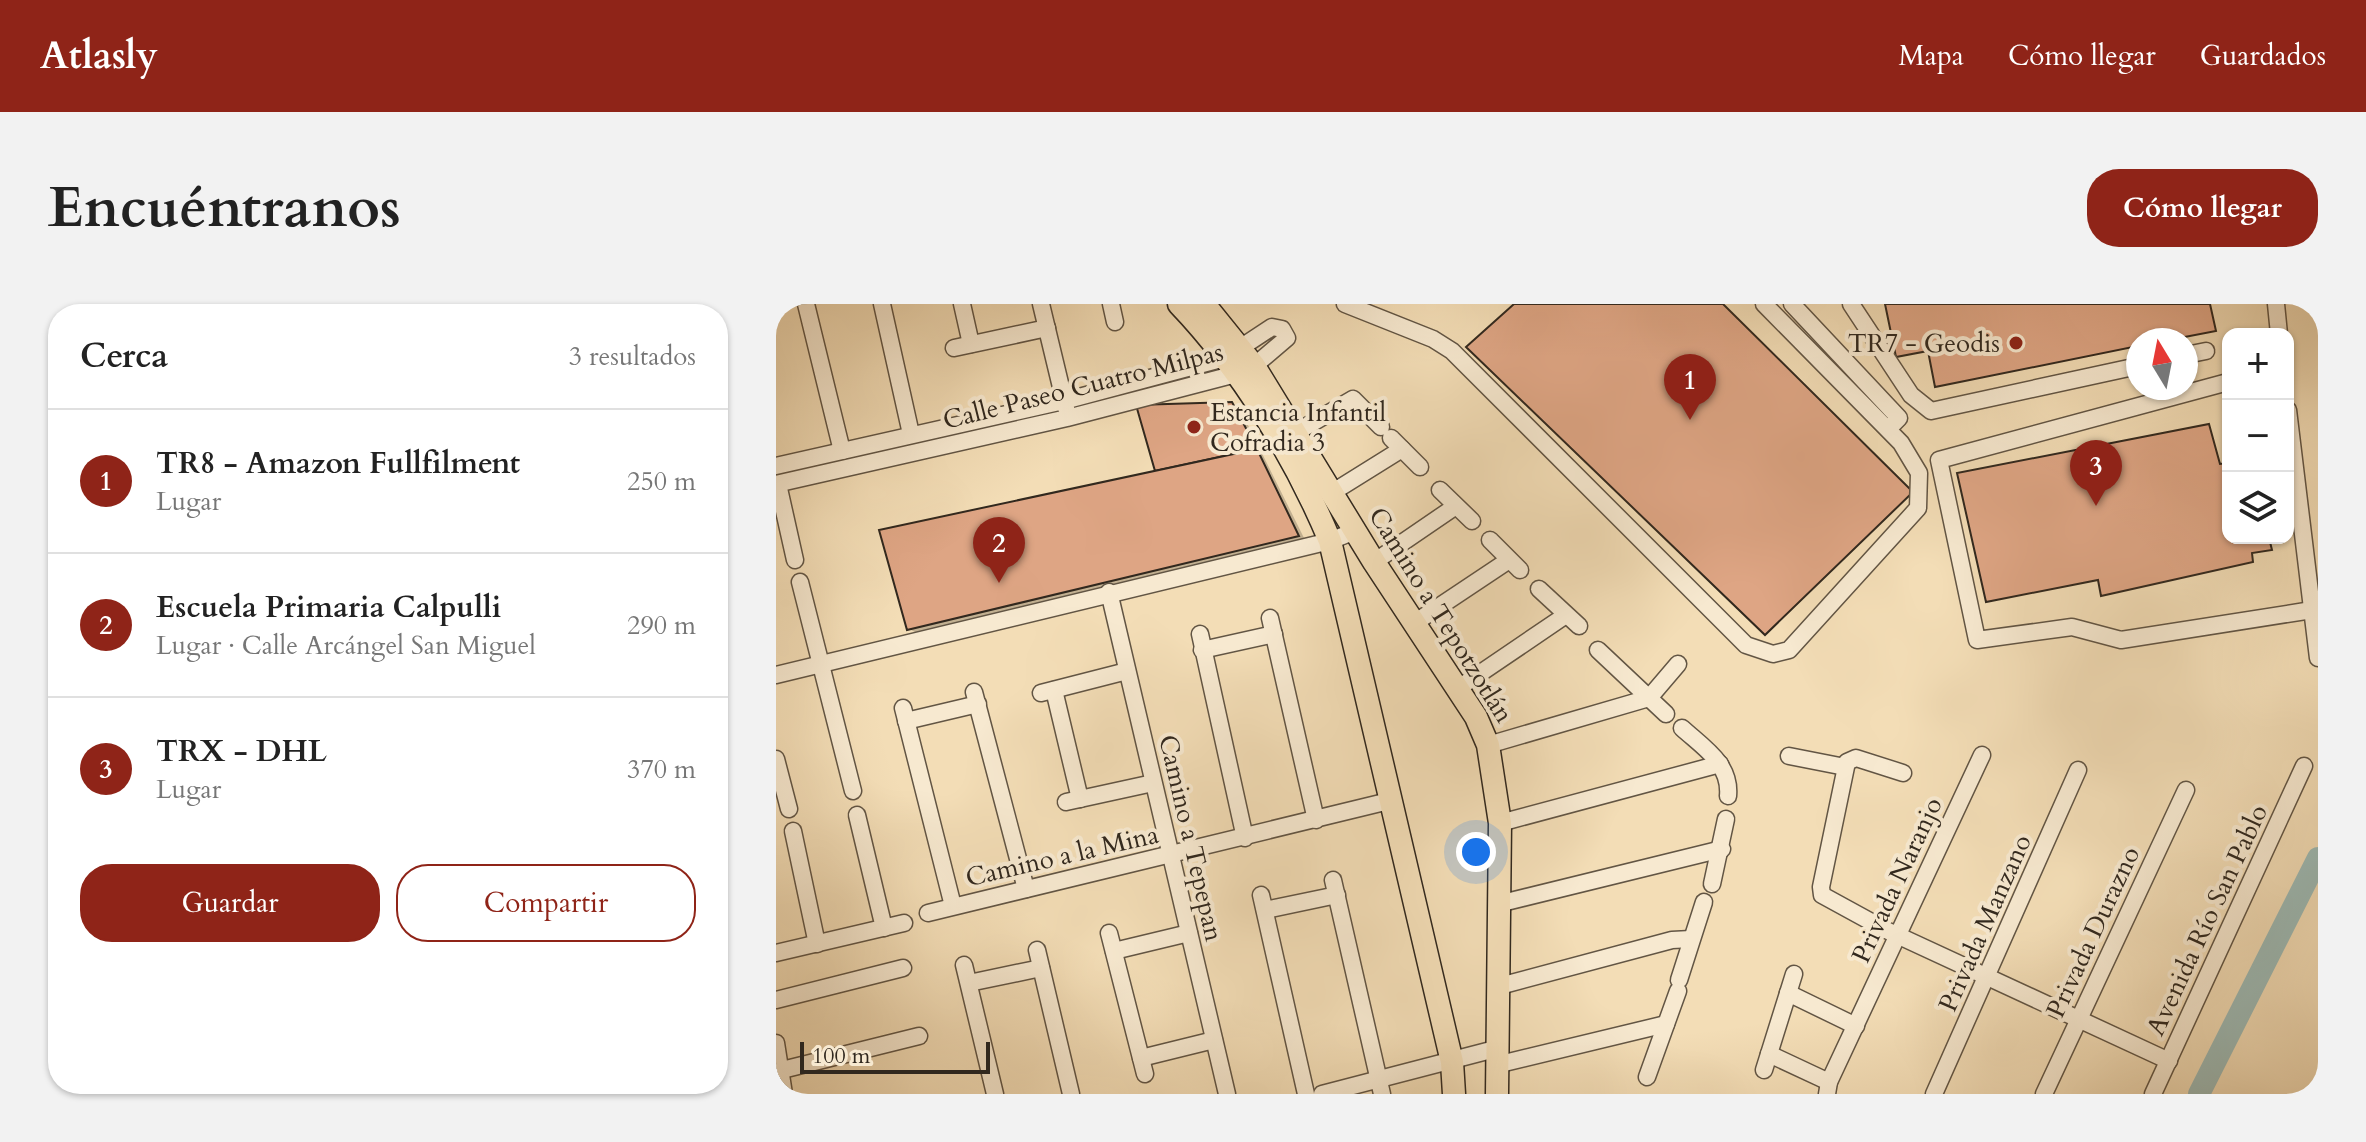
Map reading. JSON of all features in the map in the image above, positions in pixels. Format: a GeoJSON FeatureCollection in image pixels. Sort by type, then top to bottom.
{"type":"FeatureCollection","features":[{"type":"Feature","properties":{"kind":"main road","name":"Camino a Tepotzotlán"},"geometry":{"type":"LineString","coordinates":[[1179,304],[1239,361],[1295,433],[1374,562],[1416,622],[1488,745],[1500,823],[1497,1094]]}},
{"type":"Feature","properties":{"kind":"main road","name":"Camino a Tepotzotlán"},"geometry":{"type":"LineString","coordinates":[[1204,304],[1239,361],[1316,507],[1330,541],[1452,1062],[1454,1094]]}},
{"type":"Feature","properties":{"kind":"street"},"geometry":{"type":"LineString","coordinates":[[806,304],[842,451]]}},
{"type":"Feature","properties":{"kind":"street"},"geometry":{"type":"LineString","coordinates":[[882,304],[911,434]]}},
{"type":"Feature","properties":{"kind":"street"},"geometry":{"type":"LineString","coordinates":[[962,304],[971,344]]}},
{"type":"Feature","properties":{"kind":"street"},"geometry":{"type":"LineString","coordinates":[[1041,304],[1066,409]]}},
{"type":"Feature","properties":{"kind":"street"},"geometry":{"type":"LineString","coordinates":[[1354,306],[1433,339],[1452,351],[1746,645],[1773,654],[1789,650],[1918,508],[1919,473],[1901,443],[1764,304]]}},
{"type":"Feature","properties":{"kind":"street"},"geometry":{"type":"LineString","coordinates":[[1792,304],[1899,418],[1888,429]]}},
{"type":"Feature","properties":{"kind":"street"},"geometry":{"type":"LineString","coordinates":[[1851,304],[1911,395],[1931,411],[2126,369]]}},
{"type":"Feature","properties":{"kind":"street"},"geometry":{"type":"LineString","coordinates":[[2276,304],[2278,328]]}},
{"type":"Feature","properties":{"kind":"street"},"geometry":{"type":"LineString","coordinates":[[954,348],[1047,328]]}},
{"type":"Feature","properties":{"kind":"street"},"geometry":{"type":"LineString","coordinates":[[2198,353],[2206,351]]}},
{"type":"Feature","properties":{"kind":"street","name":"Calle Paseo Cuatro Milpas"},"geometry":{"type":"LineString","coordinates":[[776,466],[816,466],[1066,409],[1239,361]]}},
{"type":"Feature","properties":{"kind":"street"},"geometry":{"type":"LineString","coordinates":[[2222,384],[1939,460],[1977,640],[2072,627],[2121,640],[2312,610]]}},
{"type":"Feature","properties":{"kind":"street"},"geometry":{"type":"LineString","coordinates":[[1295,433],[1353,399],[1420,467]]}},
{"type":"Feature","properties":{"kind":"street","name":"Calle Paseo Cuatro Milpas"},"geometry":{"type":"LineString","coordinates":[[777,484],[842,451],[911,434],[1066,409]]}},
{"type":"Feature","properties":{"kind":"street"},"geometry":{"type":"LineString","coordinates":[[1333,492],[1391,438]]}},
{"type":"Feature","properties":{"kind":"street"},"geometry":{"type":"LineString","coordinates":[[2294,460],[2318,658]]}},
{"type":"Feature","properties":{"kind":"street"},"geometry":{"type":"LineString","coordinates":[[777,484],[795,560]]}},
{"type":"Feature","properties":{"kind":"street"},"geometry":{"type":"LineString","coordinates":[[1440,490],[1472,521]]}},
{"type":"Feature","properties":{"kind":"street"},"geometry":{"type":"LineString","coordinates":[[1374,562],[1456,506]]}},
{"type":"Feature","properties":{"kind":"street"},"geometry":{"type":"LineString","coordinates":[[776,675],[1330,541],[1355,531]]}},
{"type":"Feature","properties":{"kind":"street"},"geometry":{"type":"LineString","coordinates":[[1416,622],[1514,565],[1490,540]]}},
{"type":"Feature","properties":{"kind":"street"},"geometry":{"type":"LineString","coordinates":[[800,582],[853,791]]}},
{"type":"Feature","properties":{"kind":"street"},"geometry":{"type":"LineString","coordinates":[[1539,589],[1579,626]]}},
{"type":"Feature","properties":{"kind":"street","name":"Camino a Tepepan"},"geometry":{"type":"LineString","coordinates":[[1109,592],[1227,1094]]}},
{"type":"Feature","properties":{"kind":"street"},"geometry":{"type":"LineString","coordinates":[[1457,689],[1566,615]]}},
{"type":"Feature","properties":{"kind":"street"},"geometry":{"type":"LineString","coordinates":[[1245,838],[1201,642],[1272,626],[1316,820]]}},
{"type":"Feature","properties":{"kind":"street"},"geometry":{"type":"LineString","coordinates":[[1598,650],[1666,714]]}},
{"type":"Feature","properties":{"kind":"street"},"geometry":{"type":"LineString","coordinates":[[1488,745],[1649,698],[1678,664]]}},
{"type":"Feature","properties":{"kind":"street"},"geometry":{"type":"LineString","coordinates":[[1127,671],[1048,692],[1073,800],[1153,783]]}},
{"type":"Feature","properties":{"kind":"street"},"geometry":{"type":"LineString","coordinates":[[953,906],[905,715],[976,698],[1026,889]]}},
{"type":"Feature","properties":{"kind":"street"},"geometry":{"type":"LineString","coordinates":[[1682,728],[1720,764],[1729,778],[1728,796]]}},
{"type":"Feature","properties":{"kind":"street","name":"Privada Naranjo"},"geometry":{"type":"LineString","coordinates":[[1794,974],[1767,1062],[1828,1088],[1982,755]]}},
{"type":"Feature","properties":{"kind":"street"},"geometry":{"type":"LineString","coordinates":[[1789,756],[1846,765]]}},
{"type":"Feature","properties":{"kind":"street"},"geometry":{"type":"LineString","coordinates":[[1903,773],[1856,758],[1846,765],[1821,887],[1822,895],[1897,936],[2169,1061]]}},
{"type":"Feature","properties":{"kind":"street"},"geometry":{"type":"LineString","coordinates":[[776,759],[789,809]]}},
{"type":"Feature","properties":{"kind":"street"},"geometry":{"type":"LineString","coordinates":[[1500,823],[1720,764]]}},
{"type":"Feature","properties":{"kind":"street","name":"Avenida Río San Pablo"},"geometry":{"type":"LineString","coordinates":[[2153,1094],[2304,766]]}},
{"type":"Feature","properties":{"kind":"street","name":"Privada Manzano"},"geometry":{"type":"LineString","coordinates":[[1934,1094],[1988,979],[2078,770]]}},
{"type":"Feature","properties":{"kind":"street","name":"Privada Durazno"},"geometry":{"type":"LineString","coordinates":[[2044,1094],[2186,790]]}},
{"type":"Feature","properties":{"kind":"street","name":"Camino a la Mina"},"geometry":{"type":"LineString","coordinates":[[928,913],[1393,800]]}},
{"type":"Feature","properties":{"kind":"street"},"geometry":{"type":"LineString","coordinates":[[857,815],[884,928]]}},
{"type":"Feature","properties":{"kind":"street"},"geometry":{"type":"LineString","coordinates":[[1712,884],[1722,849],[1726,819]]}},
{"type":"Feature","properties":{"kind":"street"},"geometry":{"type":"LineString","coordinates":[[793,831],[817,944]]}},
{"type":"Feature","properties":{"kind":"street"},"geometry":{"type":"LineString","coordinates":[[1498,904],[1722,849]]}},
{"type":"Feature","properties":{"kind":"street"},"geometry":{"type":"LineString","coordinates":[[1306,1094],[1263,903],[1335,888],[1381,1087]]}},
{"type":"Feature","properties":{"kind":"street"},"geometry":{"type":"LineString","coordinates":[[1647,1077],[1704,902]]}},
{"type":"Feature","properties":{"kind":"street"},"geometry":{"type":"LineString","coordinates":[[776,953],[904,923]]}},
{"type":"Feature","properties":{"kind":"street"},"geometry":{"type":"LineString","coordinates":[[1109,933],[1143,1066],[1214,1040]]}},
{"type":"Feature","properties":{"kind":"street"},"geometry":{"type":"LineString","coordinates":[[1114,951],[1189,933]]}},
{"type":"Feature","properties":{"kind":"street"},"geometry":{"type":"LineString","coordinates":[[1496,987],[1672,940],[1691,939]]}},
{"type":"Feature","properties":{"kind":"street"},"geometry":{"type":"LineString","coordinates":[[1037,950],[1071,1094]]}},
{"type":"Feature","properties":{"kind":"street"},"geometry":{"type":"LineString","coordinates":[[964,965],[995,1094]]}},
{"type":"Feature","properties":{"kind":"street"},"geometry":{"type":"LineString","coordinates":[[776,1000],[903,968]]}},
{"type":"Feature","properties":{"kind":"street"},"geometry":{"type":"LineString","coordinates":[[969,983],[1041,968]]}},
{"type":"Feature","properties":{"kind":"street"},"geometry":{"type":"LineString","coordinates":[[1788,993],[1856,1026]]}},
{"type":"Feature","properties":{"kind":"street"},"geometry":{"type":"LineString","coordinates":[[1322,1094],[1381,1087],[1452,1062],[1496,1057],[1666,1024]]}},
{"type":"Feature","properties":{"kind":"street"},"geometry":{"type":"LineString","coordinates":[[782,1070],[919,1036]]}},
{"type":"Feature","properties":{"kind":"street"},"geometry":{"type":"LineString","coordinates":[[776,1043],[784,1094]]}},
{"type":"Feature","properties":{"kind":"building"},"geometry":{"type":"Polygon","coordinates":[[[1514,304],[1723,304],[1913,492],[1765,635],[1466,347],[1514,304]]]}},
{"type":"Feature","properties":{"kind":"building","name":"TR7 - Geodis"},"geometry":{"type":"Polygon","coordinates":[[[1885,304],[2210,304],[2216,331],[2198,334],[2198,328],[2126,328],[2126,348],[1935,387],[1928,351],[1896,357],[1885,304]]]}},
{"type":"Feature","properties":{"kind":"building","name":"Estancia Infantil Cofradia 3"},"geometry":{"type":"Polygon","coordinates":[[[1232,402],[1257,449],[1155,471],[1136,405],[1232,402]]]}},
{"type":"Feature","properties":{"kind":"building"},"geometry":{"type":"Polygon","coordinates":[[[2209,424],[2222,464],[2222,544],[2270,544],[2272,550],[2252,553],[2253,562],[2101,596],[2098,580],[1986,602],[1957,473],[2209,424]]]}},
{"type":"Feature","properties":{"kind":"building"},"geometry":{"type":"Polygon","coordinates":[[[1257,449],[1299,536],[907,630],[879,530],[1257,449]]]}},
{"type":"Feature","properties":{"kind":"waterway"},"geometry":{"type":"LineString","coordinates":[[2199,1094],[2318,858]]}},
{"type":"Feature","properties":{"kind":"place","name":"TR7 - Geodis"},"geometry":{"type":"Point","coordinates":[2016,343]}},
{"type":"Feature","properties":{"kind":"place","name":"TR8 - Amazon Fullfilment"},"geometry":{"type":"Point","coordinates":[1690,420]}},
{"type":"Feature","properties":{"kind":"place","name":"Estancia Infantil Cofradia 3"},"geometry":{"type":"Point","coordinates":[1194,427]}},
{"type":"Feature","properties":{"kind":"place","name":"TRX - DHL"},"geometry":{"type":"Point","coordinates":[2096,506]}},
{"type":"Feature","properties":{"kind":"place","name":"Escuela Primaria Calpulli"},"geometry":{"type":"Point","coordinates":[999,583]}}]}
